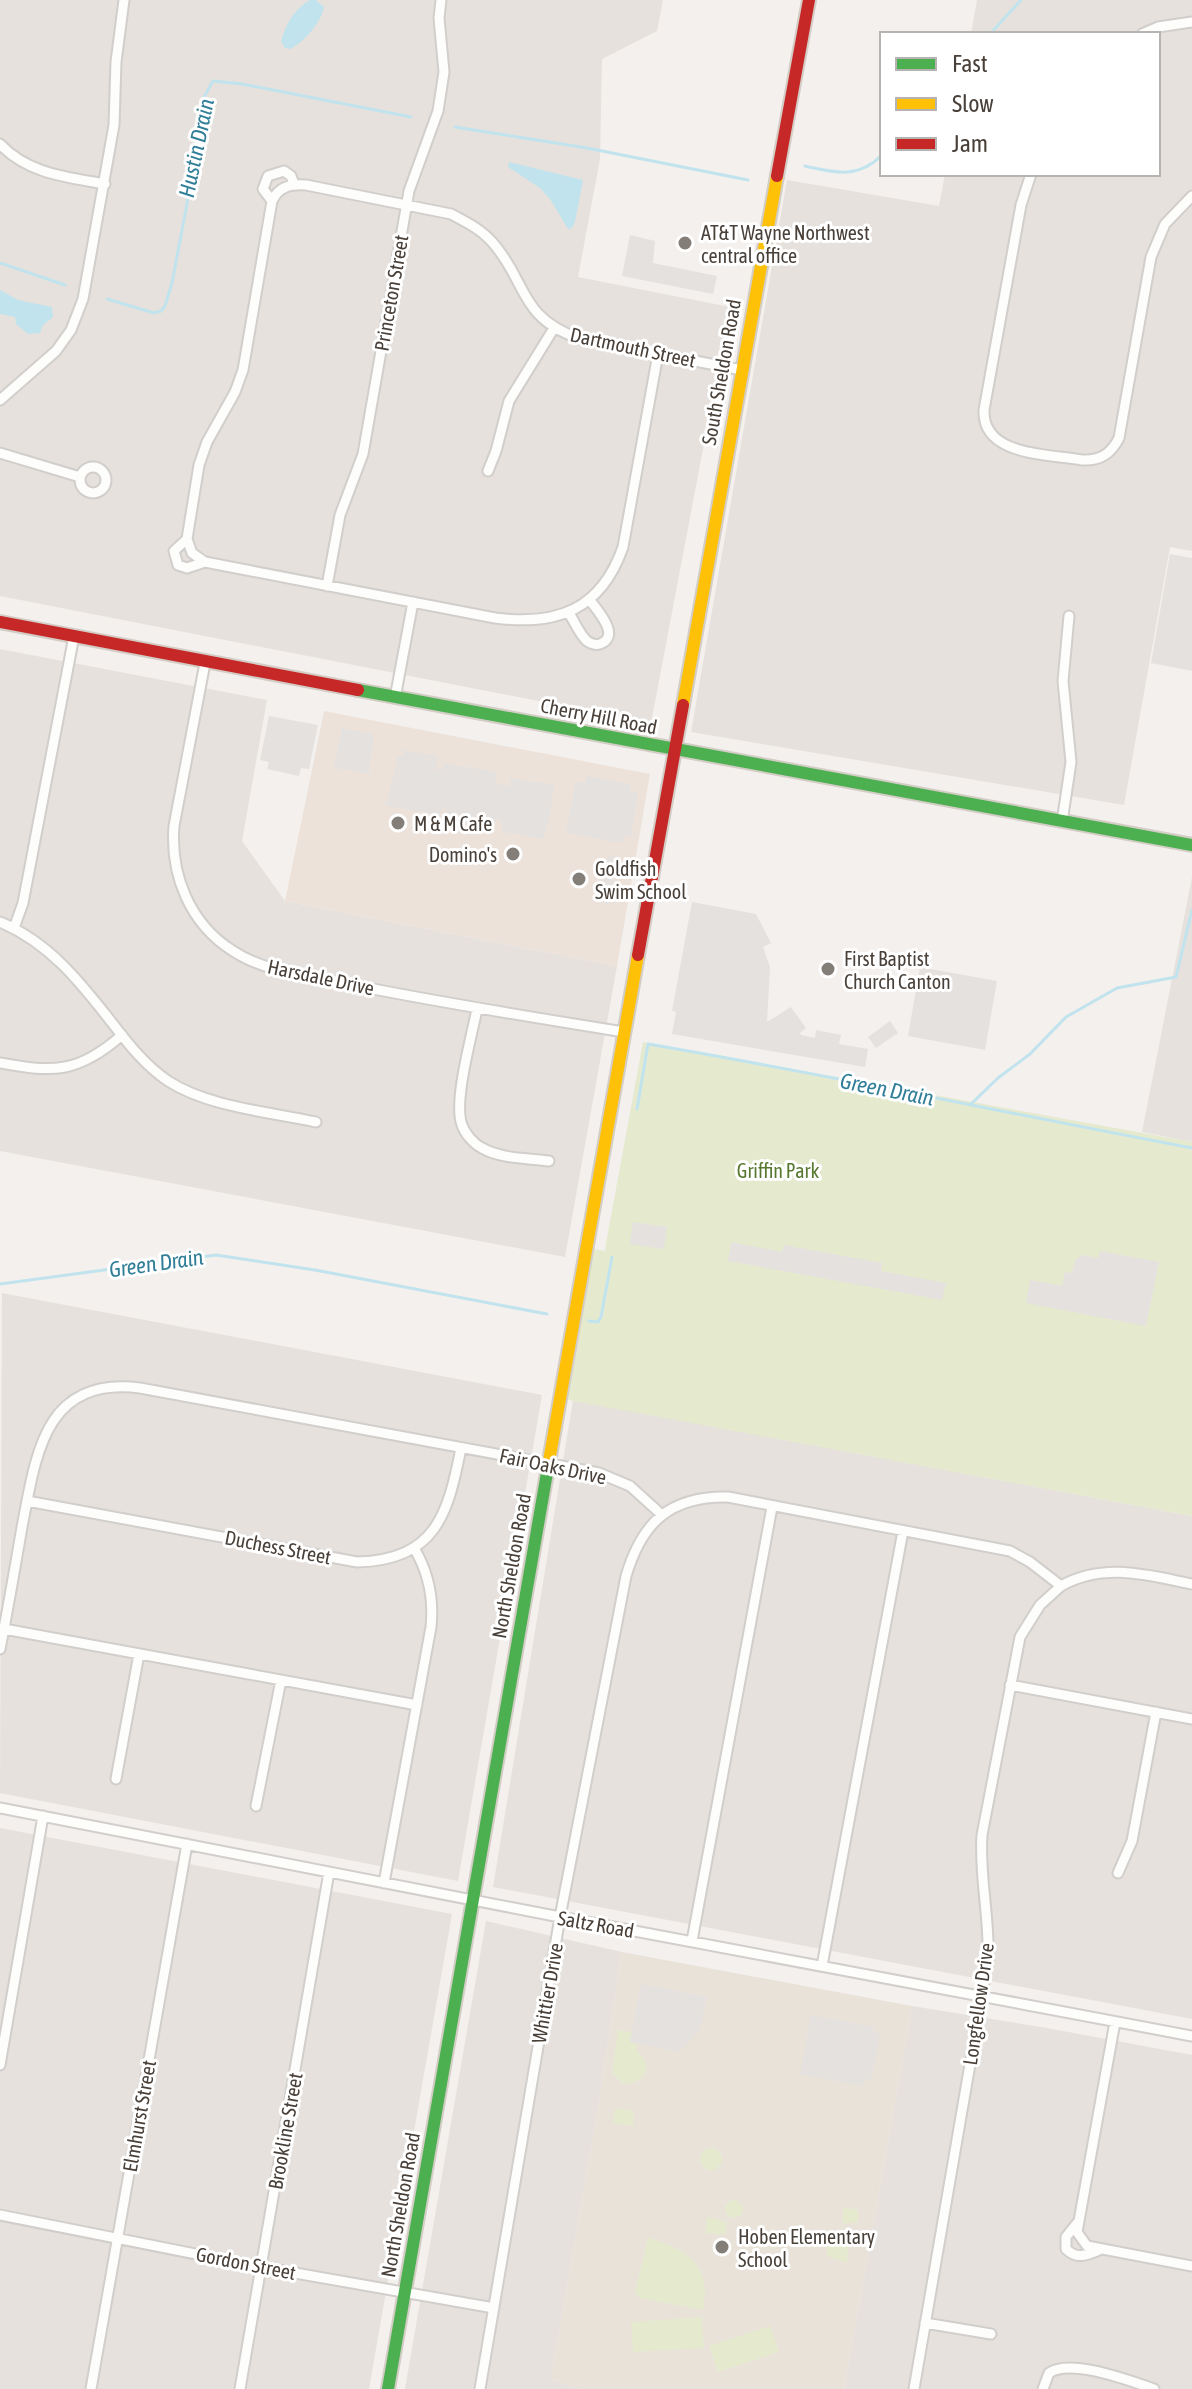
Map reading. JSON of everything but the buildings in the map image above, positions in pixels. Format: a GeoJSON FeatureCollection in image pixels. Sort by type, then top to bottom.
{"type":"FeatureCollection","features":[{"type":"Feature","properties":{"kind":"street"},"geometry":{"type":"LineString","coordinates":[[0,400],[56,351],[71,330],[87,282],[115,116],[116,62],[124,0]]}},
{"type":"Feature","properties":{"kind":"street","name":"Princeton Street"},"geometry":{"type":"LineString","coordinates":[[327,586],[340,515],[363,454],[413,175],[436,120],[444,58],[439,18],[441,0]]}},
{"type":"Feature","properties":{"kind":"street","name":"South Sheldon Road"},"geometry":{"type":"LineString","coordinates":[[674,751],[809,0]]}},
{"type":"Feature","properties":{"kind":"street"},"geometry":{"type":"LineString","coordinates":[[1147,32],[1158,27],[1192,22]]}},
{"type":"Feature","properties":{"kind":"street"},"geometry":{"type":"LineString","coordinates":[[0,144],[27,165],[44,172],[105,184]]}},
{"type":"Feature","properties":{"kind":"street","name":"Dartmouth Street"},"geometry":{"type":"LineString","coordinates":[[272,201],[263,189],[268,176],[284,171],[291,176],[294,184],[451,214],[483,233],[501,253],[529,304],[554,328],[580,339],[742,370]]}},
{"type":"Feature","properties":{"kind":"street"},"geometry":{"type":"LineString","coordinates":[[1030,176],[1021,205],[984,410],[986,426],[992,437],[1009,447],[1082,460],[1099,459],[1114,447],[1119,438],[1154,247],[1174,213],[1192,196]]}},
{"type":"Feature","properties":{"kind":"street"},"geometry":{"type":"LineString","coordinates":[[188,544],[202,453],[235,392],[243,370],[272,201],[283,188],[294,184]]}},
{"type":"Feature","properties":{"kind":"street"},"geometry":{"type":"LineString","coordinates":[[488,471],[509,401],[554,328]]}},
{"type":"Feature","properties":{"kind":"street"},"geometry":{"type":"LineString","coordinates":[[188,544],[174,551],[175,561],[182,568],[205,562],[523,621],[569,613],[589,599],[611,574],[623,547],[658,354]]}},
{"type":"Feature","properties":{"kind":"street"},"geometry":{"type":"LineString","coordinates":[[0,453],[80,477]]}},
{"type":"Feature","properties":{"kind":"street"},"geometry":{"type":"LineString","coordinates":[[188,544],[205,562]]}},
{"type":"Feature","properties":{"kind":"street"},"geometry":{"type":"LineString","coordinates":[[569,613],[588,642],[596,645],[603,643],[608,636],[608,628],[589,599]]}},
{"type":"Feature","properties":{"kind":"street"},"geometry":{"type":"LineString","coordinates":[[395,698],[413,602]]}},
{"type":"Feature","properties":{"kind":"street"},"geometry":{"type":"LineString","coordinates":[[1062,822],[1071,762],[1063,681],[1069,616]]}},
{"type":"Feature","properties":{"kind":"street","name":"Cherry Hill Road"},"geometry":{"type":"LineString","coordinates":[[0,622],[674,751],[1192,845]]}},
{"type":"Feature","properties":{"kind":"street"},"geometry":{"type":"LineString","coordinates":[[14,928],[23,903],[74,636]]}},
{"type":"Feature","properties":{"kind":"street","name":"Harsdale Drive"},"geometry":{"type":"LineString","coordinates":[[205,663],[173,840],[175,864],[181,886],[202,924],[231,950],[266,967],[477,1009],[624,1032]]}},
{"type":"Feature","properties":{"kind":"street","name":"North Sheldon Road"},"geometry":{"type":"LineString","coordinates":[[388,2389],[674,751]]}},
{"type":"Feature","properties":{"kind":"street"},"geometry":{"type":"LineString","coordinates":[[0,922],[41,945],[69,969],[151,1068],[183,1089],[208,1099],[316,1122]]}},
{"type":"Feature","properties":{"kind":"street"},"geometry":{"type":"LineString","coordinates":[[477,1009],[459,1103],[462,1125],[483,1149],[549,1161]]}},
{"type":"Feature","properties":{"kind":"street"},"geometry":{"type":"LineString","coordinates":[[0,1063],[43,1070],[65,1068],[94,1057],[122,1035]]}},
{"type":"Feature","properties":{"kind":"street","name":"Fair Oaks Drive"},"geometry":{"type":"LineString","coordinates":[[27,1501],[43,1437],[58,1414],[98,1389],[130,1387],[599,1473],[619,1480],[642,1494],[662,1515]]}},
{"type":"Feature","properties":{"kind":"street","name":"Duchess Street"},"geometry":{"type":"LineString","coordinates":[[27,1501],[357,1562],[385,1560],[414,1548],[432,1532],[447,1508],[461,1448]]}},
{"type":"Feature","properties":{"kind":"street"},"geometry":{"type":"LineString","coordinates":[[662,1515],[685,1503],[728,1497],[1010,1551],[1061,1586],[1080,1577],[1113,1571],[1192,1584]]}},
{"type":"Feature","properties":{"kind":"street"},"geometry":{"type":"LineString","coordinates":[[0,1649],[27,1501]]}},
{"type":"Feature","properties":{"kind":"street"},"geometry":{"type":"LineString","coordinates":[[692,1941],[772,1507]]}},
{"type":"Feature","properties":{"kind":"street","name":"Whittier Drive"},"geometry":{"type":"LineString","coordinates":[[480,2389],[560,1917],[626,1576],[639,1540],[662,1515]]}},
{"type":"Feature","properties":{"kind":"street"},"geometry":{"type":"LineString","coordinates":[[822,1966],[903,1531]]}},
{"type":"Feature","properties":{"kind":"street"},"geometry":{"type":"LineString","coordinates":[[384,1883],[433,1609],[428,1577],[414,1548]]}},
{"type":"Feature","properties":{"kind":"street","name":"Longfellow Drive"},"geometry":{"type":"LineString","coordinates":[[914,2389],[989,1942],[980,1863],[982,1835],[1018,1645],[1024,1629],[1040,1605],[1061,1586]]}},
{"type":"Feature","properties":{"kind":"street"},"geometry":{"type":"LineString","coordinates":[[4,1629],[417,1705]]}},
{"type":"Feature","properties":{"kind":"street"},"geometry":{"type":"LineString","coordinates":[[116,1779],[139,1654]]}},
{"type":"Feature","properties":{"kind":"street"},"geometry":{"type":"LineString","coordinates":[[256,1806],[281,1680]]}},
{"type":"Feature","properties":{"kind":"street"},"geometry":{"type":"LineString","coordinates":[[1010,1685],[1192,1719]]}},
{"type":"Feature","properties":{"kind":"street"},"geometry":{"type":"LineString","coordinates":[[1118,1873],[1132,1841],[1156,1712]]}},
{"type":"Feature","properties":{"kind":"street","name":"Saltz Road"},"geometry":{"type":"LineString","coordinates":[[0,1808],[1192,2036]]}},
{"type":"Feature","properties":{"kind":"street"},"geometry":{"type":"LineString","coordinates":[[0,2065],[43,1816]]}},
{"type":"Feature","properties":{"kind":"street","name":"Elmhurst Street"},"geometry":{"type":"LineString","coordinates":[[91,2389],[187,1844]]}},
{"type":"Feature","properties":{"kind":"street","name":"Brookline Street"},"geometry":{"type":"LineString","coordinates":[[240,2389],[329,1872]]}},
{"type":"Feature","properties":{"kind":"street"},"geometry":{"type":"LineString","coordinates":[[1115,2022],[1077,2232],[1087,2246],[1100,2250],[1192,2266]]}},
{"type":"Feature","properties":{"kind":"street","name":"Gordon Street"},"geometry":{"type":"LineString","coordinates":[[0,2215],[261,2267],[494,2308]]}},
{"type":"Feature","properties":{"kind":"street"},"geometry":{"type":"LineString","coordinates":[[1078,2222],[1066,2237],[1066,2249],[1072,2255],[1083,2257],[1100,2250]]}},
{"type":"Feature","properties":{"kind":"street"},"geometry":{"type":"LineString","coordinates":[[925,2323],[991,2334]]}},
{"type":"Feature","properties":{"kind":"street"},"geometry":{"type":"LineString","coordinates":[[1043,2389],[1045,2377],[1059,2368],[1113,2376],[1154,2389]]}},
{"type":"Feature","properties":{"kind":"shaded area"},"geometry":{"type":"Polygon","coordinates":[[[0,0],[663,0],[657,31],[602,59],[600,159],[578,277],[730,307],[651,723],[0,596],[0,0]]]}},
{"type":"Feature","properties":{"kind":"shaded area"},"geometry":{"type":"Polygon","coordinates":[[[977,0],[1192,0],[1192,551],[1170,547],[1124,805],[691,732],[787,180],[939,206],[945,176],[1160,176],[1160,32],[971,32],[977,0]]]}},
{"type":"Feature","properties":{"kind":"shaded area"},"geometry":{"type":"Polygon","coordinates":[[[630,235],[655,241],[653,263],[717,276],[713,294],[622,276],[630,235]]]}},
{"type":"Feature","properties":{"kind":"shaded area"},"geometry":{"type":"Polygon","coordinates":[[[1170,554],[1192,558],[1192,671],[1151,663],[1170,554]]]}},
{"type":"Feature","properties":{"kind":"shaded area"},"geometry":{"type":"Polygon","coordinates":[[[0,649],[267,700],[242,841],[285,901],[617,966],[565,1257],[0,1151],[0,649]]]}},
{"type":"Feature","properties":{"kind":"shaded area"},"geometry":{"type":"Polygon","coordinates":[[[324,711],[650,774],[617,966],[285,901],[324,711]]]}},
{"type":"Feature","properties":{"kind":"shaded area"},"geometry":{"type":"Polygon","coordinates":[[[269,716],[318,725],[309,769],[301,768],[299,776],[267,769],[269,762],[260,760],[269,716]]]}},
{"type":"Feature","properties":{"kind":"shaded area"},"geometry":{"type":"Polygon","coordinates":[[[342,728],[374,734],[369,774],[334,768],[342,728]]]}},
{"type":"Feature","properties":{"kind":"shaded area"},"geometry":{"type":"Polygon","coordinates":[[[404,750],[439,756],[436,769],[441,770],[444,763],[497,772],[496,784],[509,786],[511,778],[554,785],[543,839],[502,832],[503,824],[496,818],[494,827],[447,819],[444,807],[440,815],[386,806],[398,756],[402,756],[404,750]]]}},
{"type":"Feature","properties":{"kind":"shaded area"},"geometry":{"type":"Polygon","coordinates":[[[586,776],[631,784],[629,791],[638,793],[631,837],[624,836],[622,843],[566,833],[576,781],[585,783],[586,776]]]}},
{"type":"Feature","properties":{"kind":"shaded area"},"geometry":{"type":"Polygon","coordinates":[[[608,855],[617,857],[609,904],[600,902],[608,855]]]}},
{"type":"Feature","properties":{"kind":"shaded area"},"geometry":{"type":"Polygon","coordinates":[[[1192,877],[1192,1142],[1142,1132],[1192,877]]]}},
{"type":"Feature","properties":{"kind":"shaded area"},"geometry":{"type":"Polygon","coordinates":[[[692,902],[756,914],[771,943],[763,947],[770,967],[767,1022],[791,1007],[806,1028],[801,1035],[815,1038],[816,1030],[841,1035],[839,1044],[868,1049],[865,1067],[672,1034],[676,1012],[672,1011],[692,902]]]}},
{"type":"Feature","properties":{"kind":"shaded area"},"geometry":{"type":"Polygon","coordinates":[[[920,967],[997,981],[985,1050],[908,1036],[920,967]]]}},
{"type":"Feature","properties":{"kind":"shaded area"},"geometry":{"type":"Polygon","coordinates":[[[890,1021],[898,1033],[876,1048],[868,1037],[890,1021]]]}},
{"type":"Feature","properties":{"kind":"shaded area"},"geometry":{"type":"Polygon","coordinates":[[[633,1222],[667,1227],[664,1249],[630,1244],[633,1222]]]}},
{"type":"Feature","properties":{"kind":"shaded area"},"geometry":{"type":"Polygon","coordinates":[[[731,1242],[782,1252],[784,1245],[882,1263],[881,1271],[946,1283],[942,1300],[728,1261],[731,1242]]]}},
{"type":"Feature","properties":{"kind":"shaded area"},"geometry":{"type":"Polygon","coordinates":[[[1100,1251],[1159,1262],[1146,1326],[1026,1303],[1030,1280],[1062,1286],[1065,1272],[1072,1273],[1075,1260],[1082,1255],[1098,1258],[1100,1251]]]}},
{"type":"Feature","properties":{"kind":"shaded area"},"geometry":{"type":"Polygon","coordinates":[[[2,1293],[542,1395],[458,1881],[0,1793],[2,1293]]]}},
{"type":"Feature","properties":{"kind":"shaded area"},"geometry":{"type":"Polygon","coordinates":[[[573,1400],[1192,1516],[1192,2019],[493,1887],[573,1400]]]}},
{"type":"Feature","properties":{"kind":"shaded area"},"geometry":{"type":"Polygon","coordinates":[[[0,1828],[452,1914],[369,2389],[0,2389],[0,1828]]]}},
{"type":"Feature","properties":{"kind":"shaded area"},"geometry":{"type":"Polygon","coordinates":[[[486,1921],[622,1952],[551,2379],[578,2389],[405,2389],[486,1921]]]}},
{"type":"Feature","properties":{"kind":"shaded area","name":"Hoben Elementary School"},"geometry":{"type":"Polygon","coordinates":[[[622,1952],[912,2006],[844,2389],[578,2389],[551,2379],[622,1952]]]}},
{"type":"Feature","properties":{"kind":"shaded area"},"geometry":{"type":"Polygon","coordinates":[[[641,1984],[707,1997],[700,2029],[679,2052],[630,2042],[641,1984]]]}},
{"type":"Feature","properties":{"kind":"shaded area"},"geometry":{"type":"Polygon","coordinates":[[[912,2006],[1192,2055],[1192,2389],[844,2389],[912,2006]]]}},
{"type":"Feature","properties":{"kind":"shaded area"},"geometry":{"type":"Polygon","coordinates":[[[811,2015],[874,2027],[873,2032],[880,2034],[871,2081],[864,2079],[862,2086],[800,2074],[811,2015]]]}},
{"type":"Feature","properties":{"kind":"green space","name":"Griffin Park"},"geometry":{"type":"Polygon","coordinates":[[[643,1042],[1192,1142],[1192,1516],[568,1400],[594,1249],[605,1251],[643,1042]]]}},
{"type":"Feature","properties":{"kind":"green space"},"geometry":{"type":"Polygon","coordinates":[[[618,2030],[632,2032],[630,2042],[637,2044],[637,2051],[646,2062],[642,2078],[631,2083],[623,2084],[612,2072],[618,2030]]]}},
{"type":"Feature","properties":{"kind":"green space"},"geometry":{"type":"Polygon","coordinates":[[[615,2108],[634,2111],[633,2126],[613,2123],[615,2108]]]}},
{"type":"Feature","properties":{"kind":"green space"},"geometry":{"type":"Polygon","coordinates":[[[707,2148],[715,2148],[722,2159],[715,2170],[707,2170],[700,2163],[700,2155],[707,2148]]]}},
{"type":"Feature","properties":{"kind":"green space"},"geometry":{"type":"Polygon","coordinates":[[[730,2200],[738,2200],[743,2209],[741,2216],[730,2218],[725,2213],[725,2205],[730,2200]]]}},
{"type":"Feature","properties":{"kind":"green space"},"geometry":{"type":"Polygon","coordinates":[[[843,2207],[858,2210],[858,2222],[845,2224],[842,2221],[843,2207]]]}},
{"type":"Feature","properties":{"kind":"green space"},"geometry":{"type":"Polygon","coordinates":[[[707,2217],[727,2222],[725,2235],[705,2233],[707,2217]]]}},
{"type":"Feature","properties":{"kind":"green space"},"geometry":{"type":"Polygon","coordinates":[[[648,2238],[674,2248],[694,2261],[704,2281],[703,2310],[640,2298],[635,2292],[648,2238]]]}},
{"type":"Feature","properties":{"kind":"green space"},"geometry":{"type":"Polygon","coordinates":[[[827,2245],[848,2246],[847,2263],[827,2256],[827,2245]]]}},
{"type":"Feature","properties":{"kind":"green space"},"geometry":{"type":"Polygon","coordinates":[[[702,2317],[704,2348],[633,2352],[631,2322],[702,2317]]]}},
{"type":"Feature","properties":{"kind":"green space"},"geometry":{"type":"Polygon","coordinates":[[[770,2326],[779,2352],[718,2372],[709,2346],[770,2326]]]}},
{"type":"Feature","properties":{"kind":"water"},"geometry":{"type":"Polygon","coordinates":[[[310,0],[316,0],[324,7],[319,19],[301,42],[290,49],[285,48],[281,41],[288,23],[295,12],[310,0]]]}},
{"type":"Feature","properties":{"kind":"water"},"geometry":{"type":"Polygon","coordinates":[[[509,162],[583,180],[571,229],[540,188],[508,167],[509,162]]]}},
{"type":"Feature","properties":{"kind":"water"},"geometry":{"type":"Polygon","coordinates":[[[0,290],[18,300],[52,307],[53,317],[43,325],[40,333],[28,334],[16,324],[15,317],[0,314],[0,290]]]}},
{"type":"Feature","properties":{"kind":"waterway","name":"Hustin Drain"},"geometry":{"type":"LineString","coordinates":[[992,32],[1021,0]]}},
{"type":"Feature","properties":{"kind":"waterway","name":"Hustin Drain"},"geometry":{"type":"LineString","coordinates":[[107,299],[154,313],[165,306],[190,188],[204,97],[213,81],[411,117]]}},
{"type":"Feature","properties":{"kind":"waterway","name":"Hustin Drain"},"geometry":{"type":"LineString","coordinates":[[455,127],[587,148],[748,180]]}},
{"type":"Feature","properties":{"kind":"waterway","name":"Hustin Drain"},"geometry":{"type":"LineString","coordinates":[[805,166],[837,172],[855,171],[880,157]]}},
{"type":"Feature","properties":{"kind":"waterway","name":"Hustin Drain"},"geometry":{"type":"LineString","coordinates":[[0,263],[65,285]]}},
{"type":"Feature","properties":{"kind":"waterway"},"geometry":{"type":"LineString","coordinates":[[970,1105],[998,1078],[1030,1054],[1066,1017],[1117,988],[1176,977],[1192,910]]}},
{"type":"Feature","properties":{"kind":"waterway","name":"Green Drain"},"geometry":{"type":"LineString","coordinates":[[637,1109],[648,1044],[1192,1148]]}},
{"type":"Feature","properties":{"kind":"waterway","name":"Green Drain"},"geometry":{"type":"LineString","coordinates":[[0,1284],[216,1255],[315,1270],[547,1314]]}},
{"type":"Feature","properties":{"kind":"waterway","name":"Green Drain"},"geometry":{"type":"LineString","coordinates":[[589,1321],[598,1322],[601,1317],[612,1257]]}},
{"type":"Feature","properties":{"kind":"traffic: fast"},"geometry":{"type":"LineString","coordinates":[[358,690],[1192,845]]}},
{"type":"Feature","properties":{"kind":"traffic: fast"},"geometry":{"type":"LineString","coordinates":[[388,2389],[548,1467]]}},
{"type":"Feature","properties":{"kind":"traffic: slow"},"geometry":{"type":"LineString","coordinates":[[683,705],[777,176]]}},
{"type":"Feature","properties":{"kind":"traffic: slow"},"geometry":{"type":"LineString","coordinates":[[548,1467],[638,955]]}},
{"type":"Feature","properties":{"kind":"traffic: jam"},"geometry":{"type":"LineString","coordinates":[[777,176],[809,0]]}},
{"type":"Feature","properties":{"kind":"traffic: jam"},"geometry":{"type":"LineString","coordinates":[[0,622],[358,690]]}},
{"type":"Feature","properties":{"kind":"traffic: jam"},"geometry":{"type":"LineString","coordinates":[[638,955],[683,705]]}},
{"type":"Feature","properties":{"kind":"place","name":"AT&T Wayne Northwest central office"},"geometry":{"type":"Point","coordinates":[685,243]}},
{"type":"Feature","properties":{"kind":"place","name":"M & M Cafe"},"geometry":{"type":"Point","coordinates":[398,823]}},
{"type":"Feature","properties":{"kind":"place","name":"Domino's"},"geometry":{"type":"Point","coordinates":[513,854]}},
{"type":"Feature","properties":{"kind":"place","name":"Goldfish Swim School"},"geometry":{"type":"Point","coordinates":[579,879]}},
{"type":"Feature","properties":{"kind":"place","name":"First Baptist Church Canton"},"geometry":{"type":"Point","coordinates":[828,969]}},
{"type":"Feature","properties":{"kind":"place","name":"Hoben Elementary School"},"geometry":{"type":"Point","coordinates":[722,2247]}}]}
